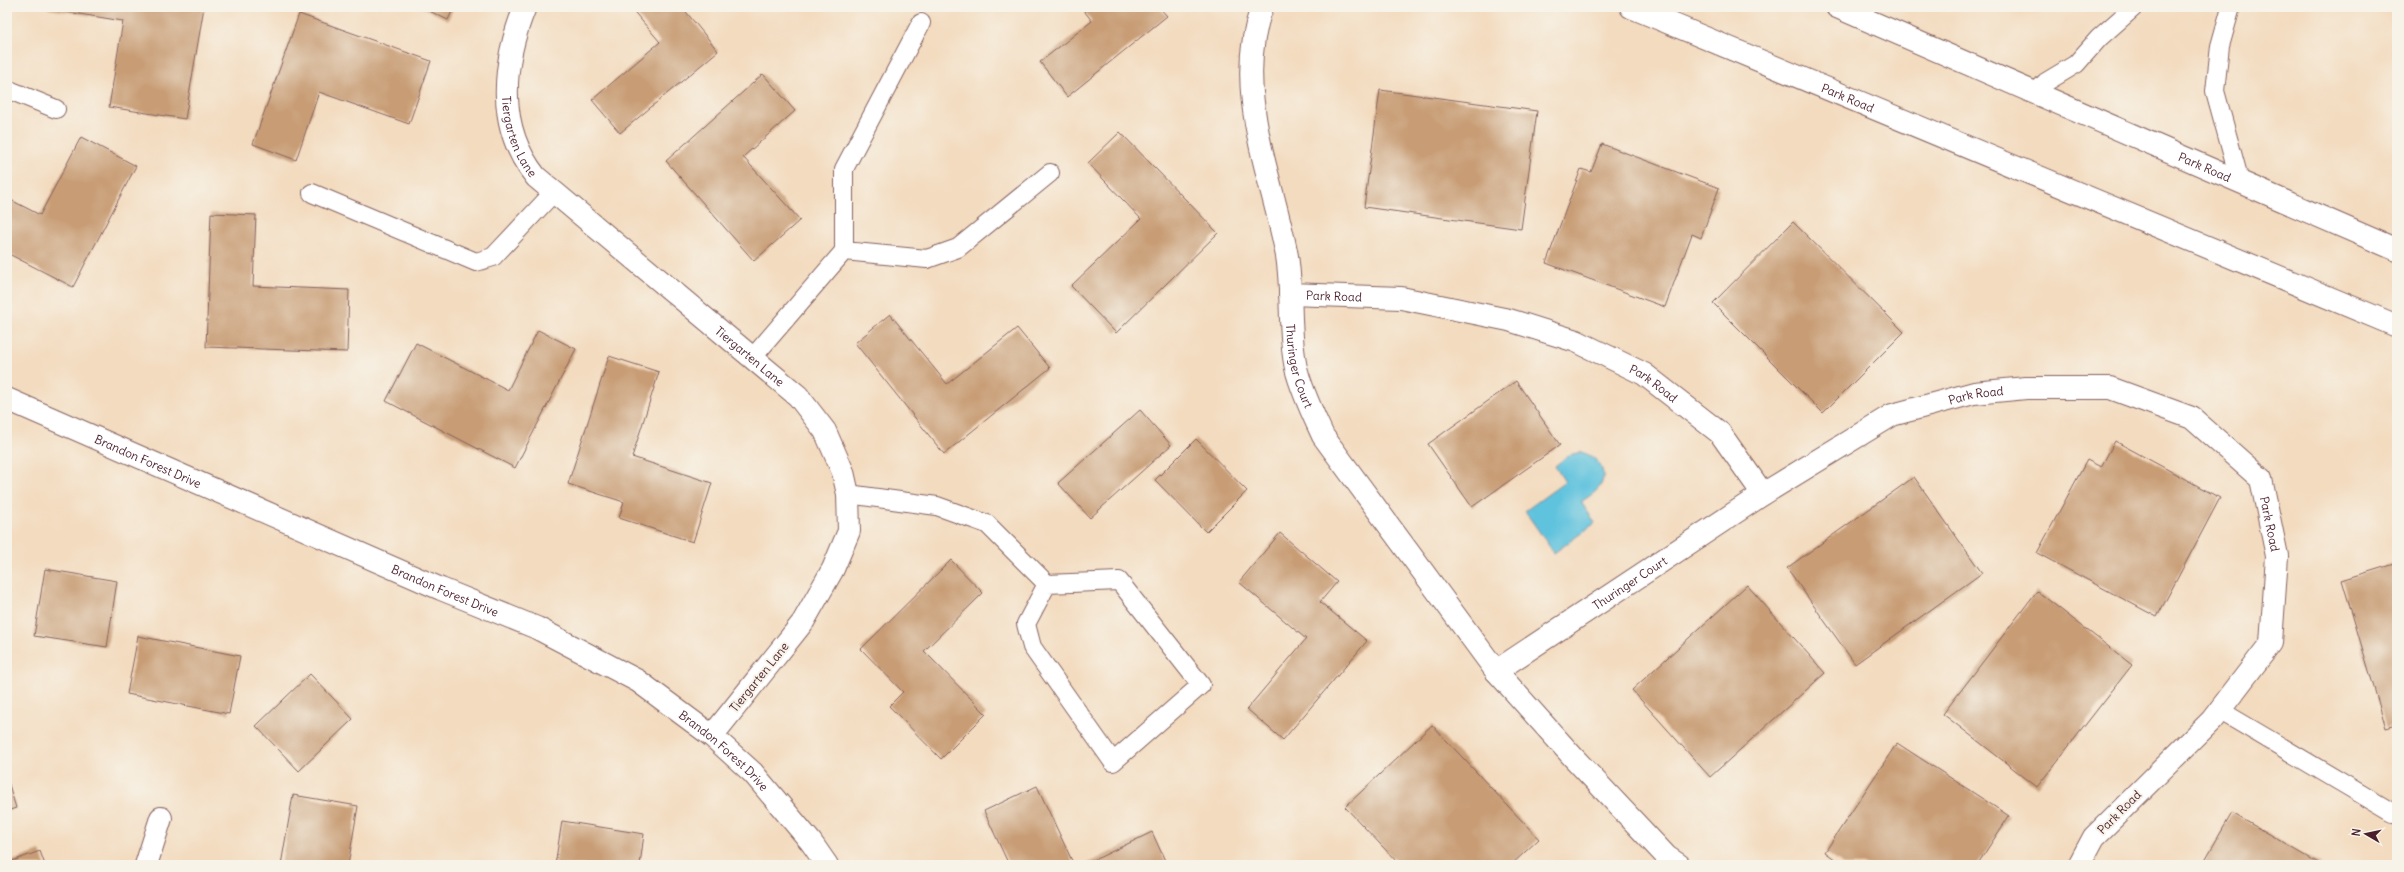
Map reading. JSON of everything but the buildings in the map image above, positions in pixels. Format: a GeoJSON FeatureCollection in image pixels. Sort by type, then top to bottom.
{"type":"FeatureCollection","features":[{"type":"Feature","properties":{"kind":"street","name":"Tiergarten Lane"},"geometry":{"type":"LineString","coordinates":[[525,7],[516,28],[507,72],[508,117],[523,160],[536,177],[754,356],[798,396],[825,431],[843,472],[848,494],[850,531],[833,569],[803,622],[712,736]]}},
{"type":"Feature","properties":{"kind":"street","name":"Thuringer Court"},"geometry":{"type":"LineString","coordinates":[[1262,7],[1253,42],[1251,68],[1254,120],[1281,224],[1288,266],[1296,368],[1305,395],[1323,436],[1496,671],[1573,757],[1668,857],[1679,865]]}},
{"type":"Feature","properties":{"kind":"street","name":"Park Road"},"geometry":{"type":"LineString","coordinates":[[1631,7],[2397,326]]}},
{"type":"Feature","properties":{"kind":"street","name":"Park Road"},"geometry":{"type":"LineString","coordinates":[[1836,7],[2036,92],[2397,250]]}},
{"type":"Feature","properties":{"kind":"street","name":"Park Road"},"geometry":{"type":"LineString","coordinates":[[1290,294],[1401,298],[1509,320],[1576,341],[1644,374],[1720,433],[1763,494],[1892,415],[1974,393],[2026,388],[2110,388],[2192,418],[2261,479],[2277,556],[2271,643],[2220,710],[2094,837],[2079,865]]}},
{"type":"Feature","properties":{"kind":"street","name":"Brandon Forest Drive"},"geometry":{"type":"LineString","coordinates":[[7,399],[441,589],[537,628],[638,681],[712,736],[752,773],[810,842],[827,865]]}},
{"type":"Feature","properties":{"kind":"street","name":"Thuringer Court"},"geometry":{"type":"LineString","coordinates":[[1496,671],[1763,494]]}},
{"type":"Feature","properties":{"kind":"street"},"geometry":{"type":"LineString","coordinates":[[146,865],[161,818]]}},
{"type":"Feature","properties":{"kind":"lane"},"geometry":{"type":"LineString","coordinates":[[2036,92],[2046,82],[2076,64],[2099,38],[2134,7]]}},
{"type":"Feature","properties":{"kind":"lane"},"geometry":{"type":"LineString","coordinates":[[2231,7],[2220,46],[2214,92],[2240,182]]}},
{"type":"Feature","properties":{"kind":"lane"},"geometry":{"type":"LineString","coordinates":[[754,356],[844,251],[844,169],[921,24]]}},
{"type":"Feature","properties":{"kind":"lane"},"geometry":{"type":"LineString","coordinates":[[7,89],[56,109]]}},
{"type":"Feature","properties":{"kind":"lane"},"geometry":{"type":"LineString","coordinates":[[844,251],[927,259],[958,248],[1050,173]]}},
{"type":"Feature","properties":{"kind":"lane"},"geometry":{"type":"LineString","coordinates":[[312,193],[476,262],[493,258],[554,192]]}},
{"type":"Feature","properties":{"kind":"lane"},"geometry":{"type":"LineString","coordinates":[[848,494],[937,506],[987,524],[1047,584],[1119,581],[1201,685],[1113,762],[1032,647],[1026,624],[1047,584]]}},
{"type":"Feature","properties":{"kind":"lane"},"geometry":{"type":"LineString","coordinates":[[2220,710],[2393,813]]}},
{"type":"Feature","properties":{"kind":"water"},"geometry":{"type":"Polygon","coordinates":[[[1581,452],[1597,461],[1603,471],[1602,483],[1598,489],[1581,502],[1595,523],[1554,553],[1525,511],[1565,482],[1555,466],[1569,455],[1581,452]]]}}]}
